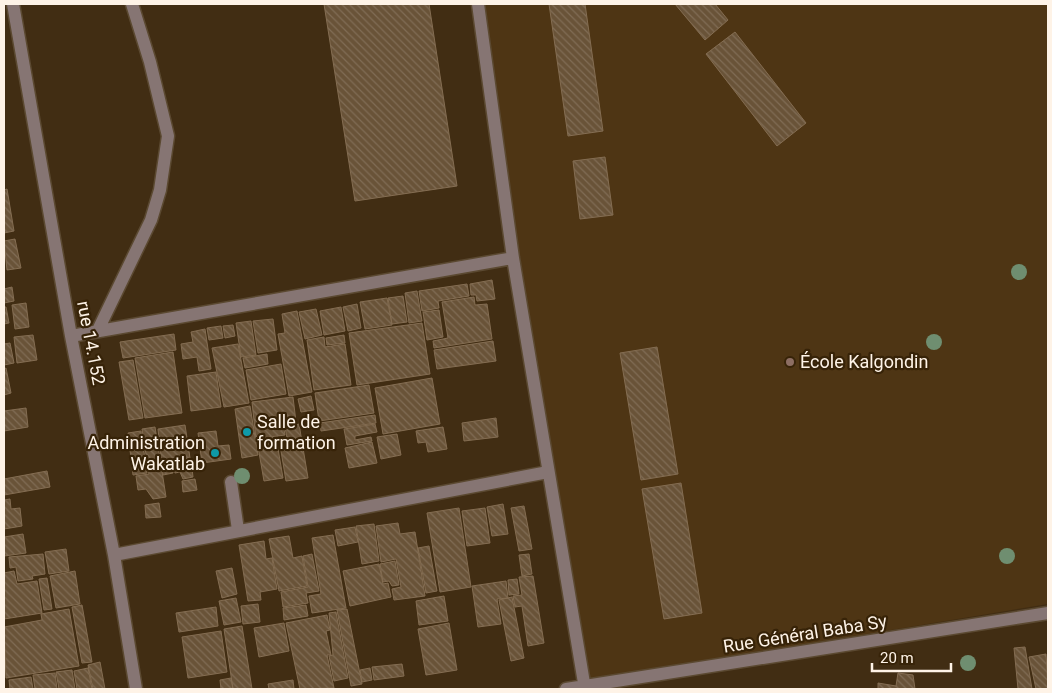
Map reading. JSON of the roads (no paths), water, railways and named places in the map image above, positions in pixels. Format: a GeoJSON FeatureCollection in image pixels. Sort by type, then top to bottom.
{"type":"FeatureCollection","features":[{"type":"Feature","properties":{"kind":"street","name":"rue 14.152"},"geometry":{"type":"LineString","coordinates":[[13,4],[71,336],[114,554],[136,689]]}},
{"type":"Feature","properties":{"kind":"street"},"geometry":{"type":"LineString","coordinates":[[98,330],[152,220],[160,190],[168,136],[150,62],[132,4]]}},
{"type":"Feature","properties":{"kind":"street"},"geometry":{"type":"LineString","coordinates":[[478,4],[513,258],[585,688]]}},
{"type":"Feature","properties":{"kind":"street"},"geometry":{"type":"LineString","coordinates":[[71,336],[513,258]]}},
{"type":"Feature","properties":{"kind":"street"},"geometry":{"type":"LineString","coordinates":[[114,554],[548,472]]}},
{"type":"Feature","properties":{"kind":"street"},"geometry":{"type":"LineString","coordinates":[[231,482],[238,530]]}},
{"type":"Feature","properties":{"kind":"street","name":"Rue Général Baba Sy"},"geometry":{"type":"LineString","coordinates":[[566,689],[585,688],[1048,613]]}},
{"type":"Feature","properties":{"kind":"place","name":"École Kalgondin"},"geometry":{"type":"Point","coordinates":[790,362]}},
{"type":"Feature","properties":{"kind":"place","name":"Salle de formation"},"geometry":{"type":"Point","coordinates":[247,432]}},
{"type":"Feature","properties":{"kind":"place","name":"Administration Wakatlab"},"geometry":{"type":"Point","coordinates":[215,453]}}]}
